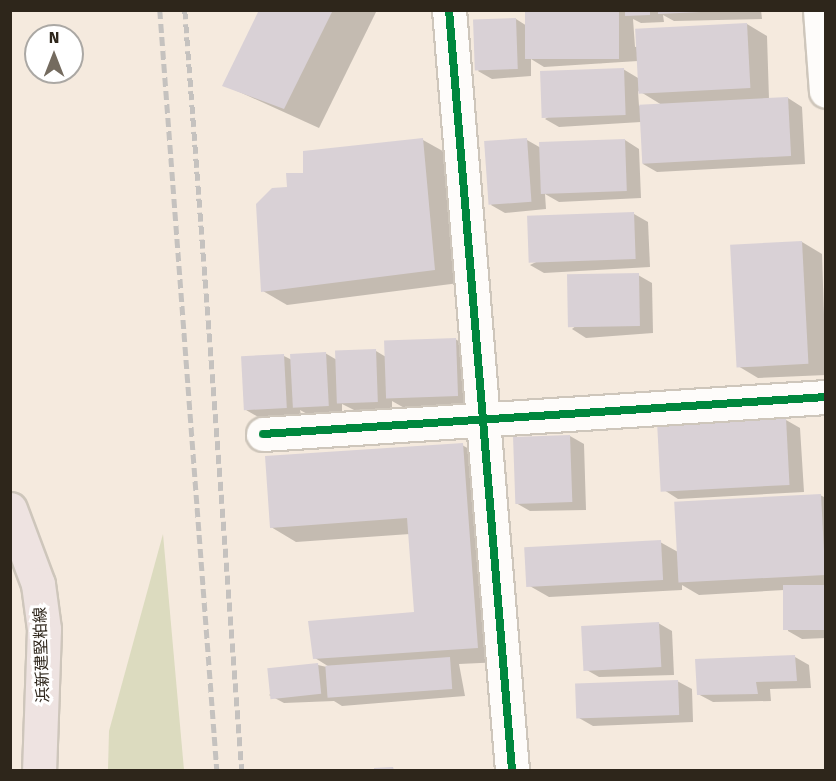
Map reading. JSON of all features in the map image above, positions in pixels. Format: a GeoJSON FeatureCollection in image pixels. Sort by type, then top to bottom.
{"type":"FeatureCollection","features":[{"type":"Feature","properties":{"kind":"main road","name":"浜新建堅粕線"},"geometry":{"type":"LineString","coordinates":[[10,509],[38,584],[44,629],[39,771]]}},
{"type":"Feature","properties":{"kind":"street"},"geometry":{"type":"LineString","coordinates":[[449,10],[512,771]]}},
{"type":"Feature","properties":{"kind":"street"},"geometry":{"type":"LineString","coordinates":[[819,10],[825,91]]}},
{"type":"Feature","properties":{"kind":"street"},"geometry":{"type":"LineString","coordinates":[[263,434],[825,397]]}},
{"type":"Feature","properties":{"kind":"green space"},"geometry":{"type":"Polygon","coordinates":[[[163,534],[184,770],[108,770],[109,731],[163,534]]]}},
{"type":"Feature","properties":{"kind":"building"},"geometry":{"type":"Polygon","coordinates":[[[259,10],[333,10],[284,109],[222,86],[259,10]]]}},
{"type":"Feature","properties":{"kind":"building"},"geometry":{"type":"Polygon","coordinates":[[[525,10],[619,10],[619,59],[525,59],[525,10]]]}},
{"type":"Feature","properties":{"kind":"building"},"geometry":{"type":"Polygon","coordinates":[[[625,10],[650,10],[650,15],[625,16],[625,10]]]}},
{"type":"Feature","properties":{"kind":"building"},"geometry":{"type":"Polygon","coordinates":[[[658,10],[701,10],[701,12],[658,14],[658,10]]]}},
{"type":"Feature","properties":{"kind":"building"},"geometry":{"type":"Polygon","coordinates":[[[516,18],[518,69],[475,70],[473,20],[516,18]]]}},
{"type":"Feature","properties":{"kind":"building"},"geometry":{"type":"Polygon","coordinates":[[[747,23],[750,88],[639,94],[635,29],[747,23]]]}},
{"type":"Feature","properties":{"kind":"building"},"geometry":{"type":"Polygon","coordinates":[[[624,68],[626,115],[542,118],[540,71],[624,68]]]}},
{"type":"Feature","properties":{"kind":"building"},"geometry":{"type":"Polygon","coordinates":[[[788,97],[791,156],[642,164],[639,105],[788,97]]]}},
{"type":"Feature","properties":{"kind":"building"},"geometry":{"type":"Polygon","coordinates":[[[423,138],[435,270],[261,292],[256,204],[272,188],[287,187],[286,173],[303,173],[303,151],[423,138]]]}},
{"type":"Feature","properties":{"kind":"building"},"geometry":{"type":"Polygon","coordinates":[[[527,138],[531,202],[489,205],[484,141],[527,138]]]}},
{"type":"Feature","properties":{"kind":"building"},"geometry":{"type":"Polygon","coordinates":[[[625,139],[627,191],[541,194],[539,142],[625,139]]]}},
{"type":"Feature","properties":{"kind":"building"},"geometry":{"type":"Polygon","coordinates":[[[634,212],[636,259],[529,263],[527,216],[634,212]]]}},
{"type":"Feature","properties":{"kind":"building"},"geometry":{"type":"Polygon","coordinates":[[[802,241],[808,364],[737,368],[730,245],[802,241]]]}},
{"type":"Feature","properties":{"kind":"building"},"geometry":{"type":"Polygon","coordinates":[[[639,273],[640,326],[568,327],[567,274],[639,273]]]}},
{"type":"Feature","properties":{"kind":"building"},"geometry":{"type":"Polygon","coordinates":[[[456,338],[458,396],[386,398],[384,341],[456,338]]]}},
{"type":"Feature","properties":{"kind":"building"},"geometry":{"type":"Polygon","coordinates":[[[376,349],[378,402],[337,403],[335,350],[376,349]]]}},
{"type":"Feature","properties":{"kind":"building"},"geometry":{"type":"Polygon","coordinates":[[[326,352],[329,406],[293,408],[290,354],[326,352]]]}},
{"type":"Feature","properties":{"kind":"building"},"geometry":{"type":"Polygon","coordinates":[[[284,354],[287,408],[244,410],[241,356],[284,354]]]}},
{"type":"Feature","properties":{"kind":"building"},"geometry":{"type":"Polygon","coordinates":[[[786,418],[790,485],[661,492],[657,425],[786,418]]]}},
{"type":"Feature","properties":{"kind":"building"},"geometry":{"type":"Polygon","coordinates":[[[570,435],[572,502],[515,504],[513,437],[570,435]]]}},
{"type":"Feature","properties":{"kind":"building"},"geometry":{"type":"Polygon","coordinates":[[[463,443],[478,648],[313,659],[308,621],[414,612],[407,518],[270,528],[265,456],[463,443]]]}},
{"type":"Feature","properties":{"kind":"building"},"geometry":{"type":"Polygon","coordinates":[[[821,494],[825,575],[678,583],[674,502],[821,494]]]}},
{"type":"Feature","properties":{"kind":"building"},"geometry":{"type":"Polygon","coordinates":[[[661,540],[663,580],[526,587],[524,547],[661,540]]]}},
{"type":"Feature","properties":{"kind":"building"},"geometry":{"type":"Polygon","coordinates":[[[783,585],[826,585],[826,630],[783,630],[783,585]]]}},
{"type":"Feature","properties":{"kind":"building"},"geometry":{"type":"Polygon","coordinates":[[[659,622],[661,667],[583,671],[581,626],[659,622]]]}},
{"type":"Feature","properties":{"kind":"building"},"geometry":{"type":"Polygon","coordinates":[[[795,655],[797,681],[756,682],[758,694],[697,695],[695,659],[795,655]]]}},
{"type":"Feature","properties":{"kind":"building"},"geometry":{"type":"Polygon","coordinates":[[[450,657],[452,689],[328,698],[325,666],[450,657]]]}},
{"type":"Feature","properties":{"kind":"building"},"geometry":{"type":"Polygon","coordinates":[[[318,663],[321,694],[271,699],[267,668],[318,663]]]}},
{"type":"Feature","properties":{"kind":"building"},"geometry":{"type":"Polygon","coordinates":[[[678,680],[679,715],[576,719],[575,684],[678,680]]]}},
{"type":"Feature","properties":{"kind":"building"},"geometry":{"type":"Polygon","coordinates":[[[393,767],[394,770],[374,770],[374,768],[393,767]]]}},
{"type":"Feature","properties":{"kind":"railway"},"geometry":{"type":"LineString","coordinates":[[160,10],[217,770]]}},
{"type":"Feature","properties":{"kind":"railway"},"geometry":{"type":"LineString","coordinates":[[185,10],[242,770]]}},
{"type":"Feature","properties":{"kind":"cycle path"},"geometry":{"type":"LineString","coordinates":[[449,10],[512,770]]}},
{"type":"Feature","properties":{"kind":"cycle path"},"geometry":{"type":"LineString","coordinates":[[263,434],[826,397]]}}]}
